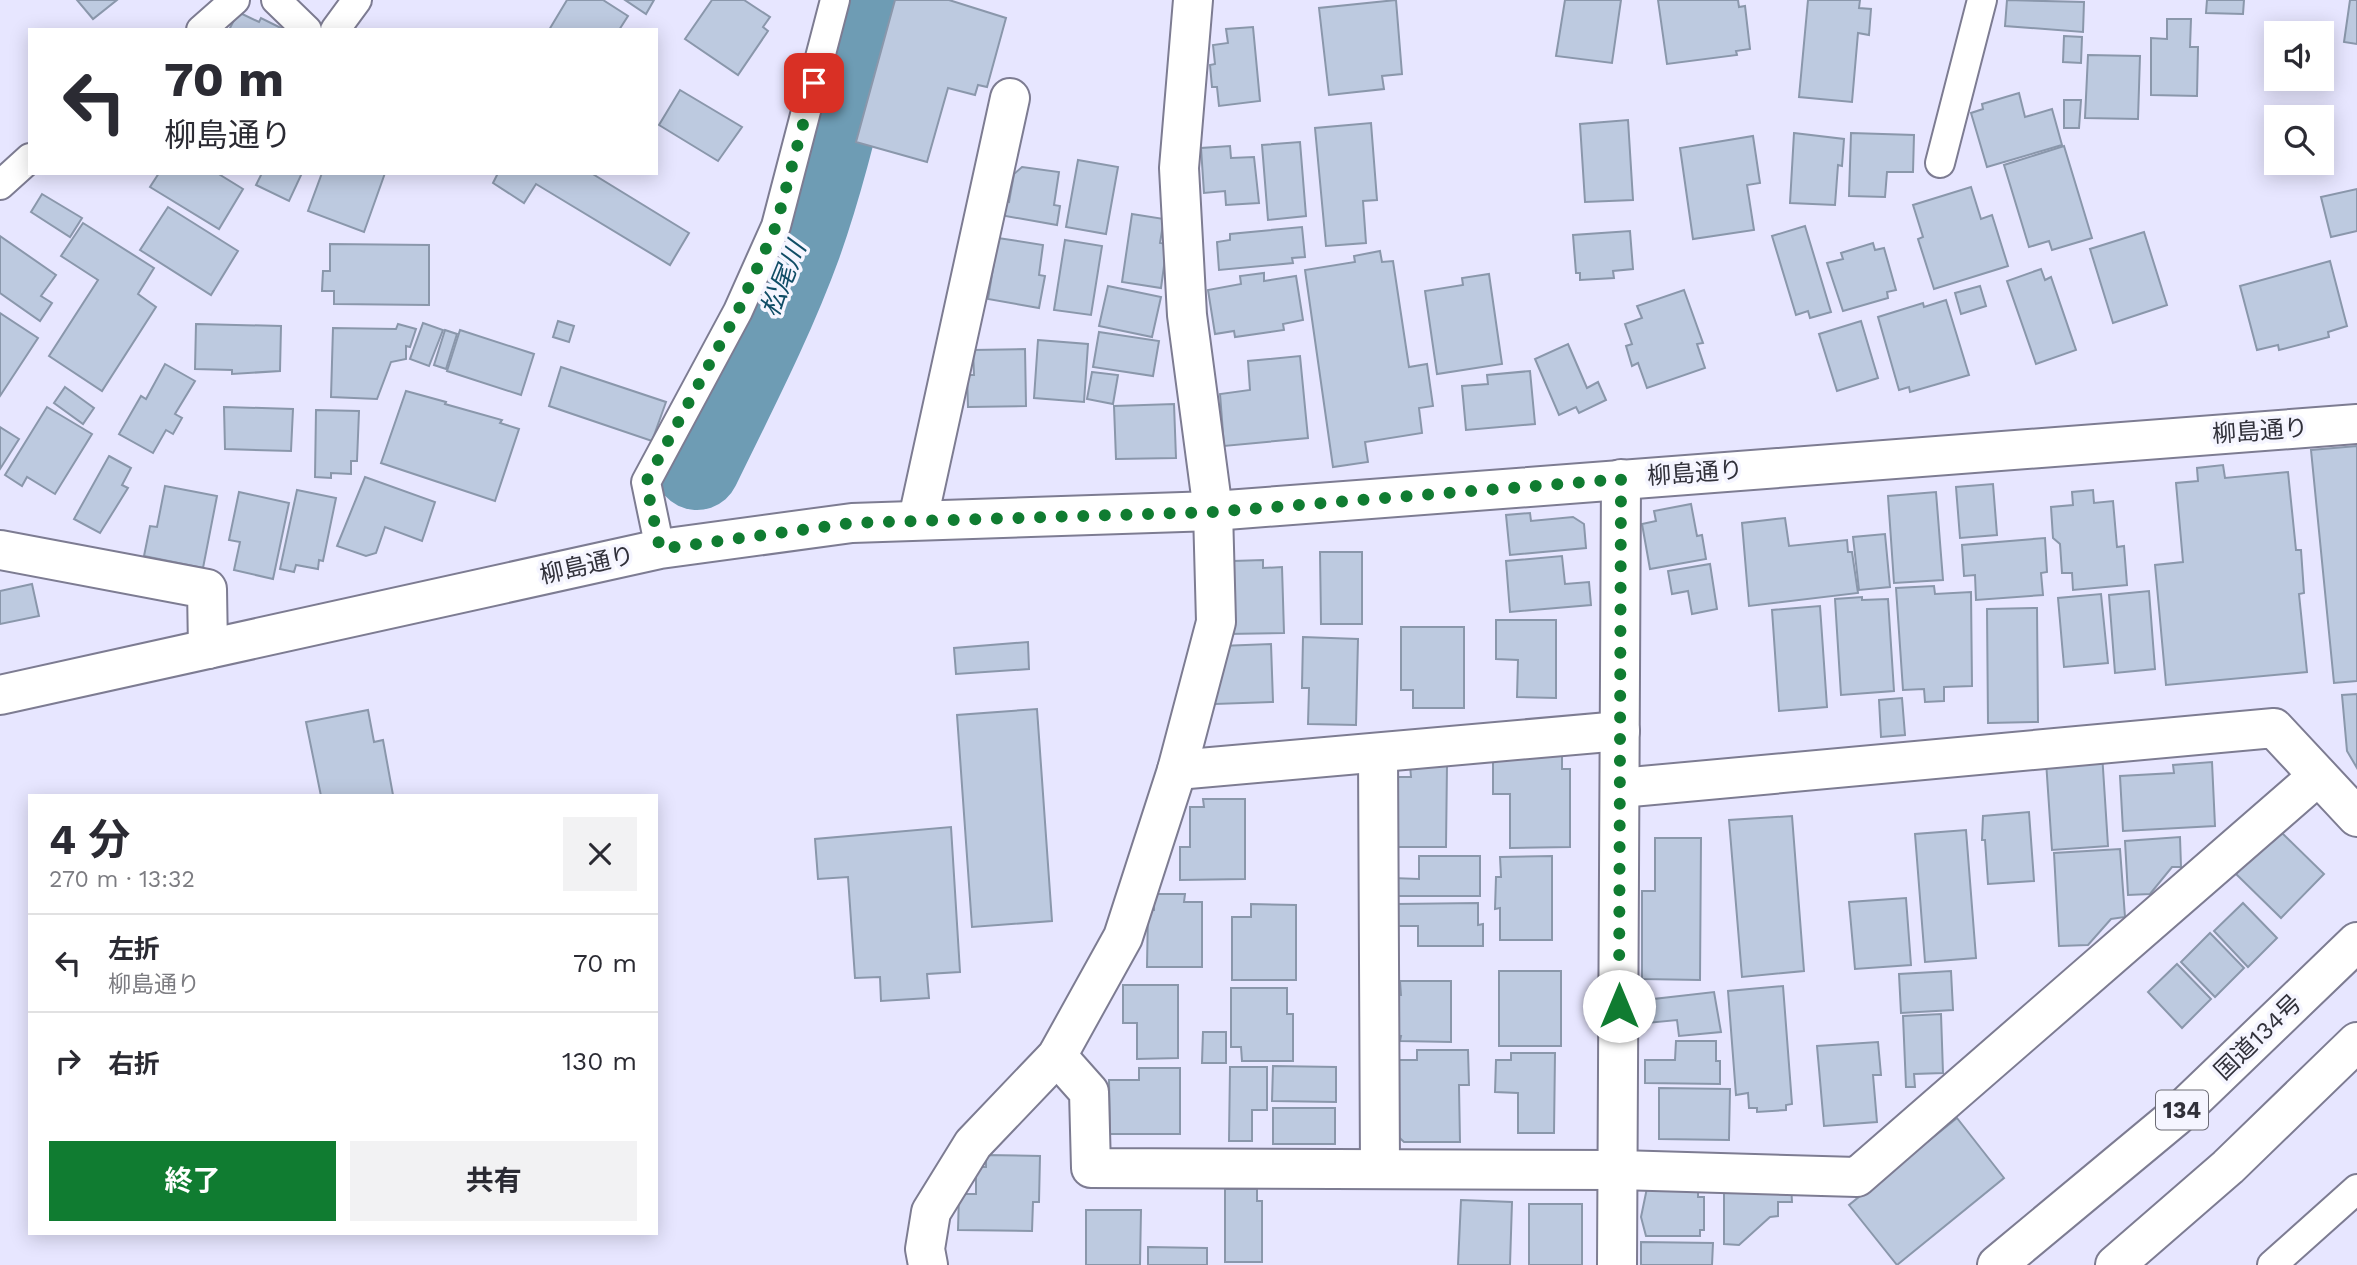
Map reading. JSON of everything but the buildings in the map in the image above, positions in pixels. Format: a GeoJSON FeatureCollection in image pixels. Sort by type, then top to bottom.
{"type":"FeatureCollection","features":[{"type":"Feature","properties":{"kind":"main road"},"geometry":{"type":"LineString","coordinates":[[928,1265],[925,1249],[931,1212],[938,1200],[973,1144],[1057,1056],[1123,937],[1177,770],[1216,622],[1213,512],[1187,315],[1179,169],[1194,0]]}},
{"type":"Feature","properties":{"kind":"main road"},"geometry":{"type":"LineString","coordinates":[[918,519],[1010,98]]}},
{"type":"Feature","properties":{"kind":"main road","name":"柳島通り"},"geometry":{"type":"LineString","coordinates":[[0,695],[660,549],[754,534],[918,519],[1213,512],[2357,424]]}},
{"type":"Feature","properties":{"kind":"main road"},"geometry":{"type":"LineString","coordinates":[[1617,1265],[1621,479]]}},
{"type":"Feature","properties":{"kind":"main road"},"geometry":{"type":"LineString","coordinates":[[0,550],[207,589],[208,649]]}},
{"type":"Feature","properties":{"kind":"main road"},"geometry":{"type":"LineString","coordinates":[[1620,788],[2274,728],[2357,817]]}},
{"type":"Feature","properties":{"kind":"main road"},"geometry":{"type":"LineString","coordinates":[[1177,770],[1620,731]]}},
{"type":"Feature","properties":{"kind":"main road"},"geometry":{"type":"LineString","coordinates":[[1378,753],[1380,1169]]}},
{"type":"Feature","properties":{"kind":"main road"},"geometry":{"type":"LineString","coordinates":[[1057,1056],[1089,1092],[1091,1168],[1619,1170],[1857,1177],[2318,775]]}},
{"type":"Feature","properties":{"kind":"main road","name":"国道134号"},"geometry":{"type":"LineString","coordinates":[[1997,1265],[2175,1117],[2357,942]]}},
{"type":"Feature","properties":{"kind":"main road"},"geometry":{"type":"LineString","coordinates":[[2115,1265],[2228,1167],[2357,1042]]}},
{"type":"Feature","properties":{"kind":"lane"},"geometry":{"type":"LineString","coordinates":[[203,28],[235,0]]}},
{"type":"Feature","properties":{"kind":"lane"},"geometry":{"type":"LineString","coordinates":[[276,0],[305,28]]}},
{"type":"Feature","properties":{"kind":"lane"},"geometry":{"type":"LineString","coordinates":[[336,28],[356,0]]}},
{"type":"Feature","properties":{"kind":"lane"},"geometry":{"type":"LineString","coordinates":[[660,549],[646,482],[738,311],[776,226],[835,0]]}},
{"type":"Feature","properties":{"kind":"lane"},"geometry":{"type":"LineString","coordinates":[[1940,163],[1982,0]]}},
{"type":"Feature","properties":{"kind":"lane"},"geometry":{"type":"LineString","coordinates":[[0,185],[28,160]]}},
{"type":"Feature","properties":{"kind":"lane"},"geometry":{"type":"LineString","coordinates":[[2272,1265],[2357,1189]]}},
{"type":"Feature","properties":{"kind":"waterway","name":"松尾川"},"geometry":{"type":"LineString","coordinates":[[697,467],[764,328],[799,243],[827,153],[865,0]]}},
{"type":"Feature","properties":{"kind":"route"},"geometry":{"type":"LineString","coordinates":[[814,83],[776,226],[738,311],[646,482],[660,549],[754,534],[852,523],[1213,512],[1621,479],[1619,1006]]}}]}
